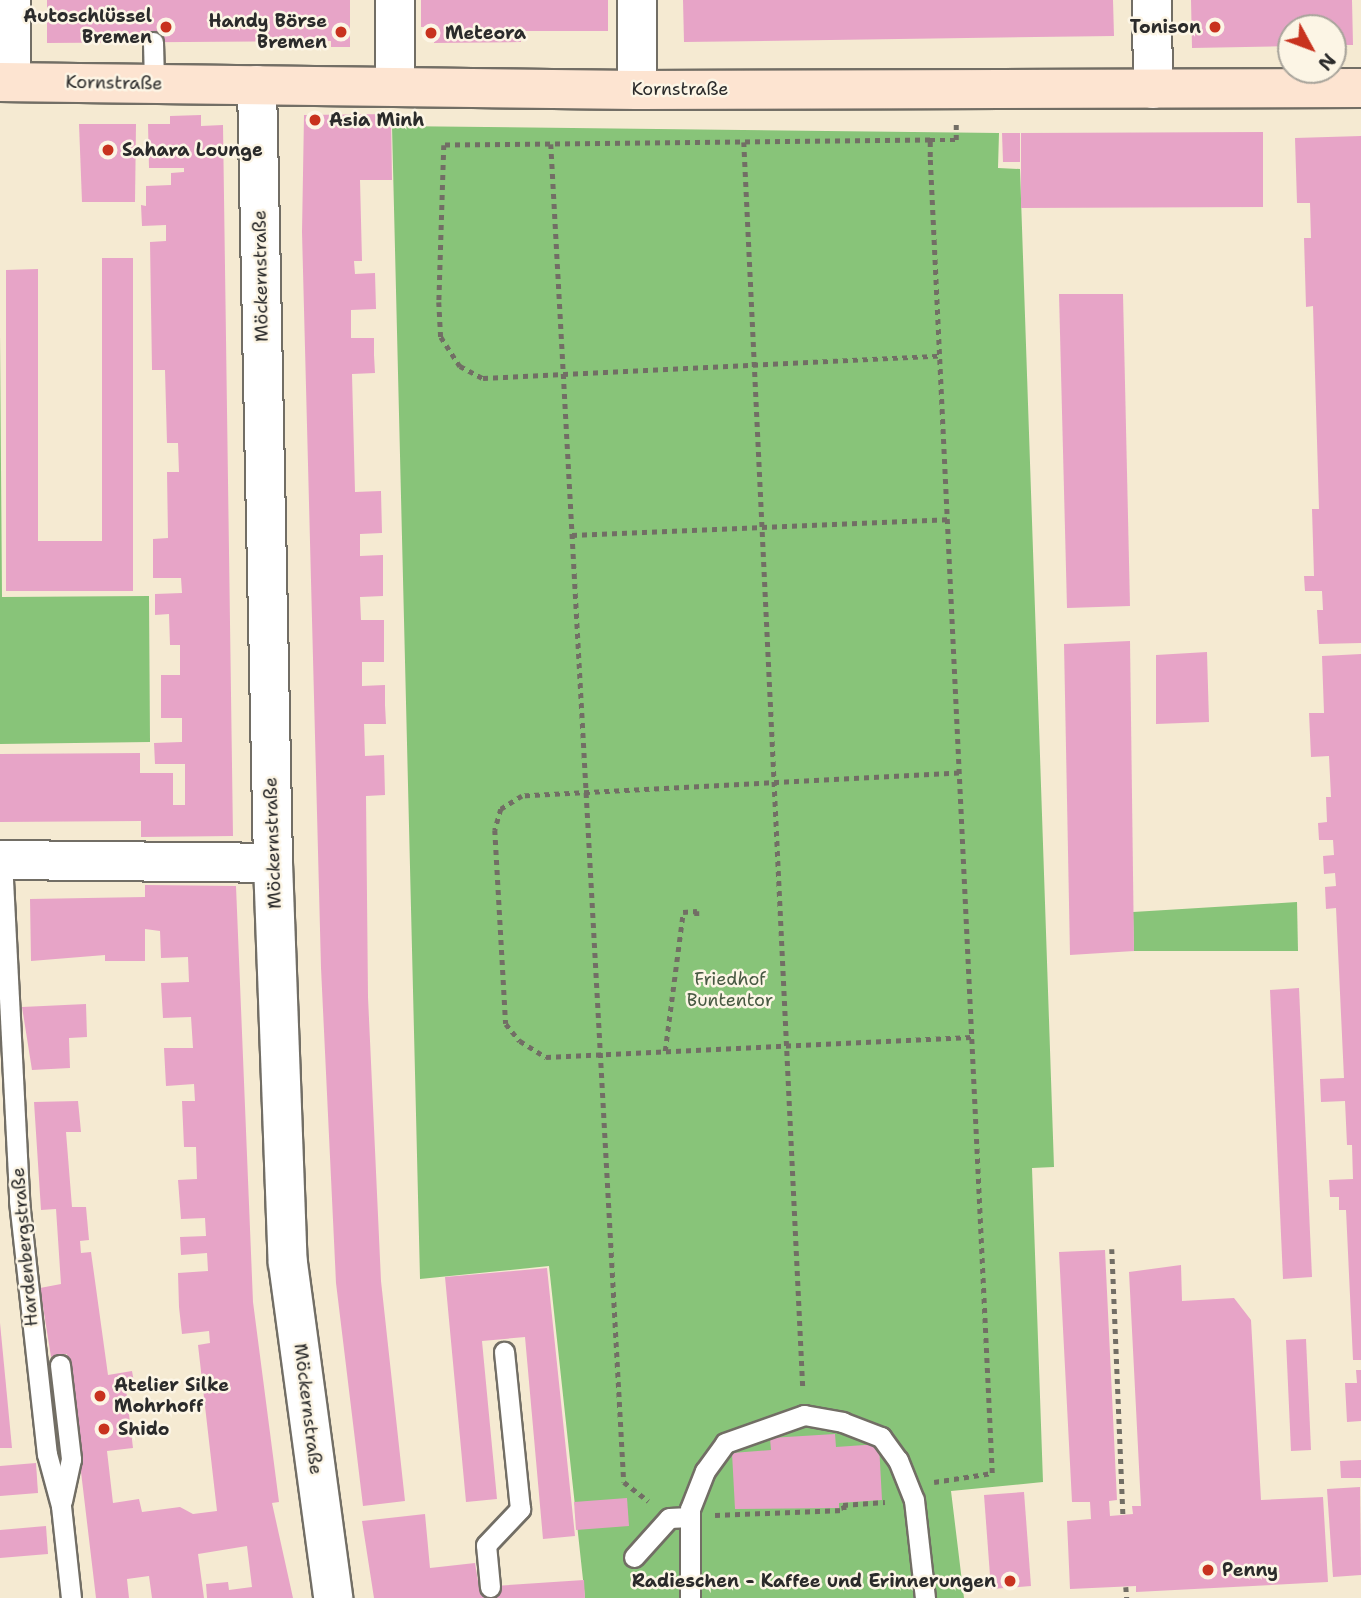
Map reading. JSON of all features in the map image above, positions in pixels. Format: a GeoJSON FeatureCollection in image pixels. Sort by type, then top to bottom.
{"type":"FeatureCollection","features":[{"type":"Feature","properties":{"kind":"street"},"geometry":{"type":"LineString","coordinates":[[6,82],[11,0]]}},
{"type":"Feature","properties":{"kind":"street"},"geometry":{"type":"LineString","coordinates":[[395,0],[395,87]]}},
{"type":"Feature","properties":{"kind":"street"},"geometry":{"type":"LineString","coordinates":[[637,0],[637,90]]}},
{"type":"Feature","properties":{"kind":"street"},"geometry":{"type":"LineString","coordinates":[[1152,0],[1153,89]]}},
{"type":"Feature","properties":{"kind":"street","name":"Kornstraße"},"geometry":{"type":"LineString","coordinates":[[6,82],[637,90],[1361,88]]}},
{"type":"Feature","properties":{"kind":"street","name":"Möckernstraße"},"geometry":{"type":"LineString","coordinates":[[257,85],[273,863],[288,1263],[332,1598]]}},
{"type":"Feature","properties":{"kind":"street","name":"Hardenbergstraße"},"geometry":{"type":"LineString","coordinates":[[1,860],[273,863]]}},
{"type":"Feature","properties":{"kind":"lane"},"geometry":{"type":"LineString","coordinates":[[153,42],[154,84]]}},
{"type":"Feature","properties":{"kind":"lane","name":"Hardenbergstraße"},"geometry":{"type":"LineString","coordinates":[[1,860],[19,1201],[47,1454],[61,1506]]}},
{"type":"Feature","properties":{"kind":"lane"},"geometry":{"type":"LineString","coordinates":[[490,1587],[486,1545],[520,1509],[504,1352]]}},
{"type":"Feature","properties":{"kind":"lane"},"geometry":{"type":"LineString","coordinates":[[60,1366],[71,1459],[61,1506],[71,1598]]}},
{"type":"Feature","properties":{"kind":"lane"},"geometry":{"type":"LineString","coordinates":[[691,1598],[690,1517],[705,1471],[724,1443],[804,1416],[842,1422],[881,1437],[912,1493],[925,1598]]}},
{"type":"Feature","properties":{"kind":"lane"},"geometry":{"type":"LineString","coordinates":[[634,1557],[669,1518],[690,1517]]}},
{"type":"Feature","properties":{"kind":"path"},"geometry":{"type":"LineString","coordinates":[[940,356],[483,378],[460,366],[441,337],[439,302],[443,145],[956,141],[956,88]]}},
{"type":"Feature","properties":{"kind":"path"},"geometry":{"type":"LineString","coordinates":[[690,1517],[844,1510],[843,1505],[912,1493],[992,1473],[930,140]]}},
{"type":"Feature","properties":{"kind":"path"},"geometry":{"type":"LineString","coordinates":[[744,142],[804,1416]]}},
{"type":"Feature","properties":{"kind":"path"},"geometry":{"type":"LineString","coordinates":[[551,144],[624,1482],[669,1518]]}},
{"type":"Feature","properties":{"kind":"path"},"geometry":{"type":"LineString","coordinates":[[572,535],[948,519]]}},
{"type":"Feature","properties":{"kind":"path"},"geometry":{"type":"LineString","coordinates":[[959,774],[522,796],[501,808],[495,830],[506,1024],[520,1041],[547,1057],[972,1037]]}},
{"type":"Feature","properties":{"kind":"path"},"geometry":{"type":"LineString","coordinates":[[665,1051],[683,912],[697,911],[697,920]]}},
{"type":"Feature","properties":{"kind":"path"},"geometry":{"type":"LineString","coordinates":[[1112,1250],[1124,1515]]}},
{"type":"Feature","properties":{"kind":"path"},"geometry":{"type":"LineString","coordinates":[[1126,1587],[1127,1598]]}},
{"type":"Feature","properties":{"kind":"green space","name":"Friedhof Buntentor"},"geometry":{"type":"Polygon","coordinates":[[[392,126],[999,133],[998,168],[1020,169],[1054,1167],[1032,1168],[1043,1482],[951,1491],[964,1598],[585,1598],[549,1266],[420,1279],[392,126]]]}},
{"type":"Feature","properties":{"kind":"green space"},"geometry":{"type":"Polygon","coordinates":[[[0,333],[2,597],[149,596],[150,742],[0,744],[0,333]]]}},
{"type":"Feature","properties":{"kind":"green space"},"geometry":{"type":"Polygon","coordinates":[[[1297,902],[1298,951],[1134,951],[1133,912],[1297,902]]]}},
{"type":"Feature","properties":{"kind":"building"},"geometry":{"type":"Polygon","coordinates":[[[47,0],[350,0],[350,47],[331,47],[331,41],[47,43],[47,0]]]}},
{"type":"Feature","properties":{"kind":"building"},"geometry":{"type":"Polygon","coordinates":[[[421,0],[608,0],[608,31],[521,31],[521,42],[434,43],[434,27],[421,27],[421,0]]]}},
{"type":"Feature","properties":{"kind":"building"},"geometry":{"type":"Polygon","coordinates":[[[683,0],[1113,0],[1114,36],[684,42],[683,0]]]}},
{"type":"Feature","properties":{"kind":"building"},"geometry":{"type":"Polygon","coordinates":[[[1191,0],[1352,0],[1353,45],[1347,45],[1347,14],[1277,14],[1277,46],[1192,48],[1191,0]]]}},
{"type":"Feature","properties":{"kind":"building"},"geometry":{"type":"Polygon","coordinates":[[[391,114],[392,180],[360,180],[362,261],[354,261],[355,274],[375,273],[376,309],[351,310],[351,338],[374,338],[375,373],[352,374],[355,492],[381,491],[382,533],[360,534],[360,556],[383,555],[383,596],[360,597],[361,620],[384,620],[384,662],[362,662],[362,686],[385,685],[386,724],[364,724],[365,756],[384,755],[385,795],[366,796],[368,997],[381,1281],[405,1501],[363,1506],[336,1283],[321,968],[302,232],[304,115],[391,114]]]}},
{"type":"Feature","properties":{"kind":"building"},"geometry":{"type":"Polygon","coordinates":[[[201,115],[201,126],[223,125],[233,836],[141,837],[141,821],[0,822],[0,754],[140,753],[140,773],[173,773],[173,805],[185,805],[185,764],[155,764],[154,743],[182,742],[182,718],[161,718],[161,675],[180,675],[180,645],[170,645],[169,614],[155,615],[155,594],[182,593],[181,578],[153,578],[153,539],[168,538],[167,472],[179,472],[178,443],[167,443],[165,370],[152,370],[150,242],[166,241],[166,225],[142,226],[141,205],[146,206],[146,186],[171,185],[171,173],[184,172],[184,168],[149,168],[148,124],[170,124],[170,116],[201,115]]]}},
{"type":"Feature","properties":{"kind":"building","name":"Sahara Lounge"},"geometry":{"type":"Polygon","coordinates":[[[79,124],[136,124],[135,202],[82,202],[79,124]]]}},
{"type":"Feature","properties":{"kind":"building"},"geometry":{"type":"Polygon","coordinates":[[[1263,132],[1263,207],[1021,208],[1021,133],[1263,132]]]}},
{"type":"Feature","properties":{"kind":"building"},"geometry":{"type":"Polygon","coordinates":[[[1002,133],[1020,133],[1020,162],[1003,162],[1002,133]]]}},
{"type":"Feature","properties":{"kind":"building"},"geometry":{"type":"Polygon","coordinates":[[[1361,136],[1361,643],[1319,644],[1317,610],[1323,610],[1322,591],[1305,591],[1304,576],[1314,576],[1312,509],[1319,509],[1313,306],[1306,307],[1304,238],[1311,238],[1310,203],[1297,203],[1295,138],[1361,136]]]}},
{"type":"Feature","properties":{"kind":"building"},"geometry":{"type":"Polygon","coordinates":[[[102,258],[133,258],[133,591],[6,591],[6,270],[38,269],[38,541],[102,541],[102,258]]]}},
{"type":"Feature","properties":{"kind":"building"},"geometry":{"type":"Polygon","coordinates":[[[1059,294],[1123,294],[1130,606],[1067,608],[1059,294]]]}},
{"type":"Feature","properties":{"kind":"building"},"geometry":{"type":"Polygon","coordinates":[[[1130,641],[1134,951],[1070,955],[1064,644],[1130,641]]]}},
{"type":"Feature","properties":{"kind":"building"},"geometry":{"type":"Polygon","coordinates":[[[1207,652],[1209,722],[1156,724],[1156,655],[1207,652]]]}},
{"type":"Feature","properties":{"kind":"building"},"geometry":{"type":"Polygon","coordinates":[[[1361,654],[1361,1360],[1353,1360],[1346,1210],[1339,1210],[1339,1197],[1330,1197],[1329,1180],[1353,1179],[1352,1145],[1347,1145],[1345,1101],[1321,1102],[1320,1079],[1344,1078],[1336,908],[1326,909],[1325,887],[1336,886],[1335,873],[1324,874],[1323,856],[1334,855],[1333,840],[1319,840],[1318,823],[1327,822],[1326,797],[1331,797],[1329,756],[1311,757],[1309,713],[1324,713],[1322,656],[1361,654]]]}},
{"type":"Feature","properties":{"kind":"building"},"geometry":{"type":"Polygon","coordinates":[[[145,885],[236,886],[253,1302],[279,1502],[272,1503],[293,1598],[207,1598],[206,1584],[228,1582],[229,1590],[252,1587],[247,1546],[198,1554],[204,1598],[152,1598],[149,1576],[127,1579],[129,1598],[96,1598],[67,1354],[51,1357],[40,1288],[61,1284],[56,1209],[41,1210],[34,1102],[78,1101],[81,1132],[66,1132],[72,1207],[86,1207],[89,1240],[80,1241],[81,1253],[91,1252],[108,1375],[132,1371],[135,1388],[126,1389],[133,1448],[107,1451],[113,1503],[139,1499],[142,1512],[180,1507],[193,1514],[217,1511],[198,1345],[210,1343],[209,1331],[182,1334],[179,1307],[178,1273],[208,1271],[207,1253],[181,1255],[180,1237],[206,1236],[205,1218],[181,1219],[178,1180],[197,1179],[196,1147],[184,1147],[182,1101],[195,1101],[194,1084],[166,1086],[164,1048],[193,1048],[191,1017],[163,1018],[161,983],[189,982],[188,957],[161,958],[160,931],[145,929],[145,961],[105,961],[105,955],[31,961],[30,899],[145,897],[145,885]]]}},
{"type":"Feature","properties":{"kind":"building"},"geometry":{"type":"Polygon","coordinates":[[[1299,988],[1312,1277],[1283,1279],[1270,990],[1299,988]]]}},
{"type":"Feature","properties":{"kind":"building"},"geometry":{"type":"Polygon","coordinates":[[[86,1004],[87,1037],[69,1038],[70,1068],[32,1070],[22,1007],[86,1004]]]}},
{"type":"Feature","properties":{"kind":"building"},"geometry":{"type":"Polygon","coordinates":[[[1105,1250],[1117,1500],[1109,1501],[1110,1516],[1133,1514],[1132,1506],[1141,1506],[1129,1272],[1181,1265],[1182,1301],[1234,1298],[1251,1320],[1261,1500],[1323,1497],[1328,1582],[1136,1592],[1136,1586],[1070,1589],[1067,1521],[1091,1519],[1090,1502],[1072,1502],[1059,1252],[1105,1250]]]}},
{"type":"Feature","properties":{"kind":"building"},"geometry":{"type":"Polygon","coordinates":[[[547,1268],[575,1536],[543,1539],[525,1337],[482,1341],[497,1499],[466,1502],[445,1277],[547,1268]]]}},
{"type":"Feature","properties":{"kind":"building"},"geometry":{"type":"Polygon","coordinates":[[[0,1323],[12,1448],[0,1448],[0,1323]]]}},
{"type":"Feature","properties":{"kind":"building"},"geometry":{"type":"Polygon","coordinates":[[[1306,1339],[1311,1450],[1291,1451],[1286,1340],[1306,1339]]]}},
{"type":"Feature","properties":{"kind":"building"},"geometry":{"type":"Polygon","coordinates":[[[1356,1370],[1361,1370],[1361,1421],[1347,1422],[1345,1383],[1357,1383],[1356,1370]]]}},
{"type":"Feature","properties":{"kind":"building"},"geometry":{"type":"Polygon","coordinates":[[[835,1434],[836,1447],[879,1444],[882,1500],[839,1503],[839,1508],[735,1509],[732,1453],[771,1450],[770,1438],[835,1434]]]}},
{"type":"Feature","properties":{"kind":"building"},"geometry":{"type":"Polygon","coordinates":[[[1361,1460],[1361,1478],[1341,1478],[1340,1461],[1361,1460]]]}},
{"type":"Feature","properties":{"kind":"building"},"geometry":{"type":"Polygon","coordinates":[[[36,1463],[38,1493],[0,1496],[0,1466],[36,1463]]]}},
{"type":"Feature","properties":{"kind":"building"},"geometry":{"type":"Polygon","coordinates":[[[1360,1487],[1361,1575],[1333,1577],[1327,1489],[1360,1487]]]}},
{"type":"Feature","properties":{"kind":"building"},"geometry":{"type":"Polygon","coordinates":[[[1024,1492],[1031,1586],[991,1589],[984,1495],[1024,1492]]]}},
{"type":"Feature","properties":{"kind":"building"},"geometry":{"type":"Polygon","coordinates":[[[627,1498],[629,1526],[576,1530],[574,1502],[627,1498]]]}},
{"type":"Feature","properties":{"kind":"building"},"geometry":{"type":"Polygon","coordinates":[[[425,1514],[430,1568],[475,1563],[479,1587],[584,1580],[585,1598],[374,1598],[362,1521],[425,1514]]]}},
{"type":"Feature","properties":{"kind":"building"},"geometry":{"type":"Polygon","coordinates":[[[46,1526],[48,1554],[0,1558],[0,1530],[46,1526]]]}},
{"type":"Feature","properties":{"kind":"place","name":"Autoschlüssel Bremen"},"geometry":{"type":"Point","coordinates":[166,27]}},
{"type":"Feature","properties":{"kind":"place","name":"Tonison"},"geometry":{"type":"Point","coordinates":[1215,27]}},
{"type":"Feature","properties":{"kind":"place","name":"Handy Börse Bremen"},"geometry":{"type":"Point","coordinates":[341,32]}},
{"type":"Feature","properties":{"kind":"place","name":"Meteora"},"geometry":{"type":"Point","coordinates":[431,33]}},
{"type":"Feature","properties":{"kind":"place","name":"Asia Minh"},"geometry":{"type":"Point","coordinates":[315,120]}},
{"type":"Feature","properties":{"kind":"place","name":"Sahara Lounge"},"geometry":{"type":"Point","coordinates":[108,150]}},
{"type":"Feature","properties":{"kind":"place","name":"Atelier Silke Mohrhoff"},"geometry":{"type":"Point","coordinates":[100,1396]}},
{"type":"Feature","properties":{"kind":"place","name":"Shido"},"geometry":{"type":"Point","coordinates":[104,1429]}},
{"type":"Feature","properties":{"kind":"place","name":"Penny"},"geometry":{"type":"Point","coordinates":[1208,1570]}},
{"type":"Feature","properties":{"kind":"place","name":"Radieschen - Kaffee und Erinnerungen"},"geometry":{"type":"Point","coordinates":[1010,1581]}}]}
